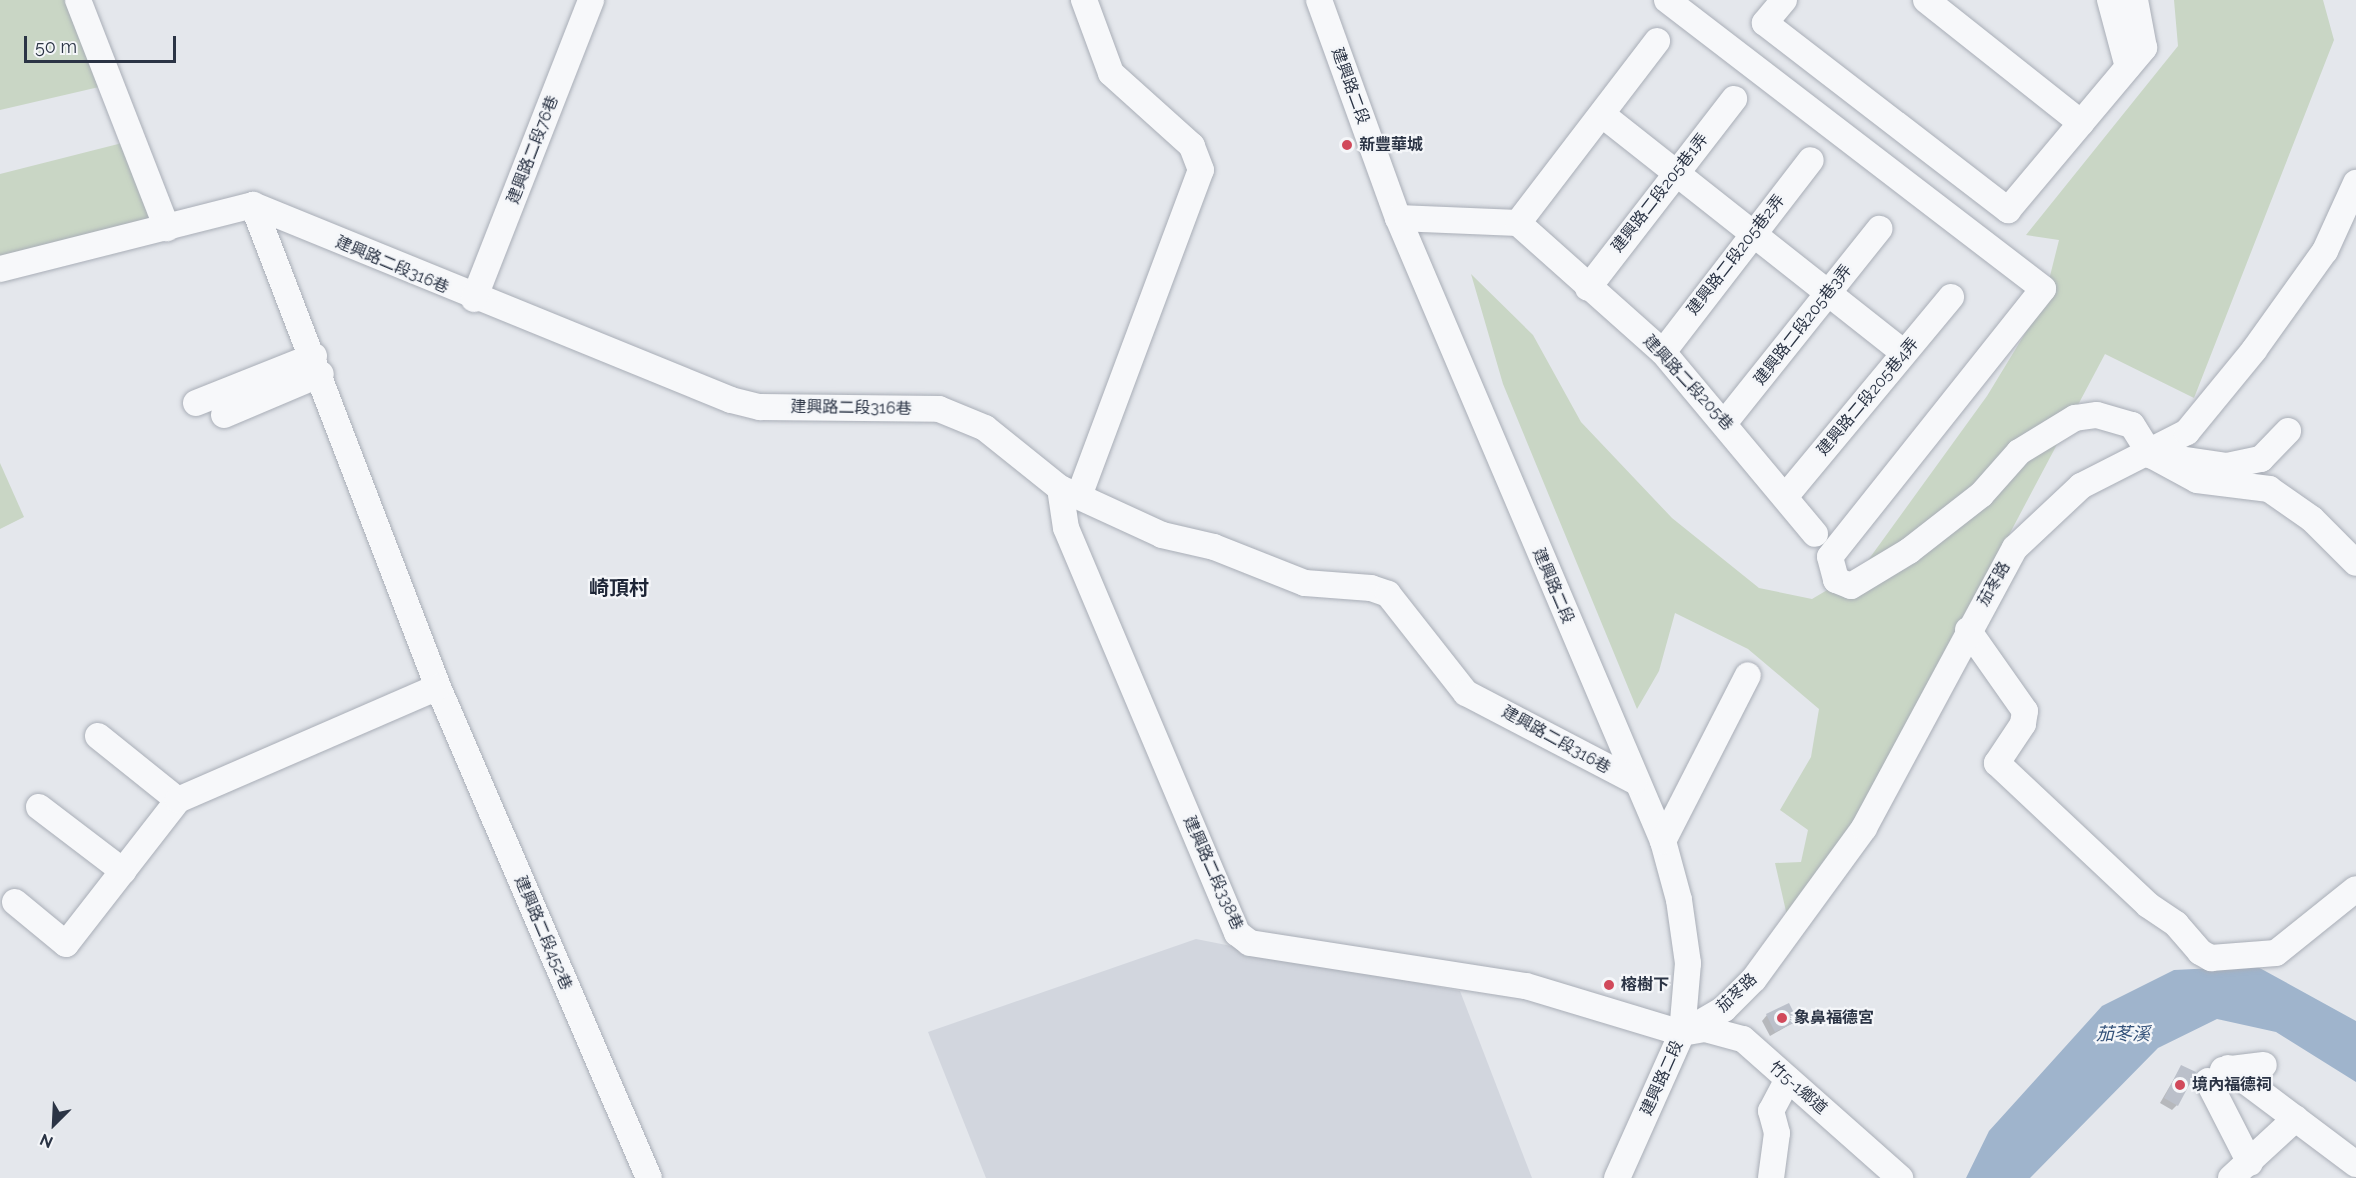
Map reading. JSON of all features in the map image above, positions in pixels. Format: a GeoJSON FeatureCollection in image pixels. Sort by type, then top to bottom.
{"type":"FeatureCollection","features":[{"type":"Feature","properties":{"kind":"street"},"geometry":{"type":"LineString","coordinates":[[78,0],[167,228]]}},
{"type":"Feature","properties":{"kind":"street","name":"建興路二段76巷"},"geometry":{"type":"LineString","coordinates":[[474,300],[591,0]]}},
{"type":"Feature","properties":{"kind":"street"},"geometry":{"type":"LineString","coordinates":[[1069,492],[1201,170],[1192,146],[1111,73],[1084,0]]}},
{"type":"Feature","properties":{"kind":"street","name":"建興路二段"},"geometry":{"type":"LineString","coordinates":[[1319,0],[1398,218],[1634,781],[1662,841],[1679,900],[1688,963],[1682,1033],[1617,1178]]}},
{"type":"Feature","properties":{"kind":"street"},"geometry":{"type":"LineString","coordinates":[[1666,0],[2043,289],[1830,557],[1836,580],[1851,586],[1909,551],[1981,495],[2019,453],[2075,418],[2097,415],[2132,425],[2151,454],[2197,480],[2269,489],[2312,519],[2356,563]]}},
{"type":"Feature","properties":{"kind":"street"},"geometry":{"type":"LineString","coordinates":[[1784,0],[1765,23],[2008,210],[2144,48],[2135,0]]}},
{"type":"Feature","properties":{"kind":"street"},"geometry":{"type":"LineString","coordinates":[[1926,0],[2081,123]]}},
{"type":"Feature","properties":{"kind":"street"},"geometry":{"type":"LineString","coordinates":[[2110,0],[2128,67]]}},
{"type":"Feature","properties":{"kind":"street"},"geometry":{"type":"LineString","coordinates":[[1398,218],[1518,223],[1604,116],[1657,41]]}},
{"type":"Feature","properties":{"kind":"street","name":"建興路二段205巷1弄"},"geometry":{"type":"LineString","coordinates":[[1588,288],[1675,172],[1734,99]]}},
{"type":"Feature","properties":{"kind":"street"},"geometry":{"type":"LineString","coordinates":[[1604,116],[1904,353]]}},
{"type":"Feature","properties":{"kind":"street","name":"建興路二段205巷2弄"},"geometry":{"type":"LineString","coordinates":[[1663,352],[1750,232],[1811,160]]}},
{"type":"Feature","properties":{"kind":"street","name":"茄苳路"},"geometry":{"type":"LineString","coordinates":[[1682,1033],[1724,1009],[1754,980],[1864,828],[1968,630],[2015,548],[2081,486],[2151,454],[2187,432],[2254,350],[2325,251],[2356,183]]}},
{"type":"Feature","properties":{"kind":"street"},"geometry":{"type":"LineString","coordinates":[[0,269],[253,205]]}},
{"type":"Feature","properties":{"kind":"street","name":"建興路二段316巷"},"geometry":{"type":"LineString","coordinates":[[253,205],[474,300],[731,400],[760,406],[939,410],[985,428],[1069,492],[1162,535],[1214,547],[1285,577],[1388,594],[1466,693],[1634,781]]}},
{"type":"Feature","properties":{"kind":"street","name":"建興路二段452巷"},"geometry":{"type":"LineString","coordinates":[[253,205],[318,365],[363,504],[438,687],[649,1178]]}},
{"type":"Feature","properties":{"kind":"street","name":"建興路二段205巷"},"geometry":{"type":"LineString","coordinates":[[1518,223],[1588,288],[1663,352],[1726,422],[1815,534]]}},
{"type":"Feature","properties":{"kind":"street","name":"建興路二段205巷3弄"},"geometry":{"type":"LineString","coordinates":[[1726,422],[1879,229]]}},
{"type":"Feature","properties":{"kind":"street","name":"建興路二段205巷4弄"},"geometry":{"type":"LineString","coordinates":[[1785,497],[1951,297]]}},
{"type":"Feature","properties":{"kind":"street"},"geometry":{"type":"LineString","coordinates":[[196,403],[318,365]]}},
{"type":"Feature","properties":{"kind":"street"},"geometry":{"type":"LineString","coordinates":[[224,415],[318,365]]}},
{"type":"Feature","properties":{"kind":"street"},"geometry":{"type":"LineString","coordinates":[[2151,454],[2227,466],[2261,459],[2288,431]]}},
{"type":"Feature","properties":{"kind":"street","name":"建興路二段338巷"},"geometry":{"type":"LineString","coordinates":[[1069,492],[1066,528],[1237,933],[1250,943],[1526,986],[1682,1033]]}},
{"type":"Feature","properties":{"kind":"street"},"geometry":{"type":"LineString","coordinates":[[1968,630],[2025,711],[2023,724],[1997,763],[2148,905],[2176,924],[2200,952],[2211,958],[2276,953],[2356,889]]}},
{"type":"Feature","properties":{"kind":"street"},"geometry":{"type":"LineString","coordinates":[[1662,841],[1748,675]]}},
{"type":"Feature","properties":{"kind":"street"},"geometry":{"type":"LineString","coordinates":[[15,902],[66,944],[178,800],[438,687]]}},
{"type":"Feature","properties":{"kind":"street"},"geometry":{"type":"LineString","coordinates":[[98,736],[178,800]]}},
{"type":"Feature","properties":{"kind":"street"},"geometry":{"type":"LineString","coordinates":[[39,807],[123,871]]}},
{"type":"Feature","properties":{"kind":"street","name":"竹5-1鄉道"},"geometry":{"type":"LineString","coordinates":[[1682,1033],[1705,1029],[1743,1039],[1900,1178]]}},
{"type":"Feature","properties":{"kind":"street"},"geometry":{"type":"LineString","coordinates":[[2212,1082],[2264,1065]]}},
{"type":"Feature","properties":{"kind":"street"},"geometry":{"type":"LineString","coordinates":[[1771,1178],[1777,1133],[1771,1111],[1788,1079]]}},
{"type":"Feature","properties":{"kind":"street"},"geometry":{"type":"LineString","coordinates":[[2212,1082],[2296,1118],[2356,1164]]}},
{"type":"Feature","properties":{"kind":"street"},"geometry":{"type":"LineString","coordinates":[[2212,1082],[2240,1171],[2296,1118]]}},
{"type":"Feature","properties":{"kind":"shaded area"},"geometry":{"type":"Polygon","coordinates":[[[1196,939],[1460,991],[1532,1178],[986,1178],[928,1032],[1196,939]]]}},
{"type":"Feature","properties":{"kind":"green space"},"geometry":{"type":"Polygon","coordinates":[[[0,0],[81,0],[112,84],[0,110],[0,0]]]}},
{"type":"Feature","properties":{"kind":"green space"},"geometry":{"type":"Polygon","coordinates":[[[2174,0],[2323,0],[2334,40],[2194,398],[2105,354],[1793,942],[1775,863],[1801,862],[1808,830],[1780,810],[1811,757],[1819,709],[1748,649],[1675,613],[1659,671],[1637,709],[1503,384],[1471,274],[1533,335],[1581,422],[1672,518],[1759,588],[1812,599],[1861,570],[1987,396],[2043,304],[2059,240],[2026,235],[2178,46],[2174,0]]]}},
{"type":"Feature","properties":{"kind":"green space"},"geometry":{"type":"Polygon","coordinates":[[[134,140],[167,228],[0,268],[0,174],[134,140]]]}},
{"type":"Feature","properties":{"kind":"green space"},"geometry":{"type":"Polygon","coordinates":[[[0,463],[24,517],[0,529],[0,463]]]}},
{"type":"Feature","properties":{"kind":"water","name":"茄苳溪"},"geometry":{"type":"Polygon","coordinates":[[[2256,966],[2356,1021],[2356,1082],[2276,1032],[2217,1019],[2158,1048],[2030,1178],[1966,1178],[1989,1131],[2102,1006],[2174,970],[2256,966]]]}},
{"type":"Feature","properties":{"kind":"building","name":"象鼻福德宮"},"geometry":{"type":"Polygon","coordinates":[[[1789,1003],[1798,1021],[1775,1032],[1766,1014],[1789,1003]]]}},
{"type":"Feature","properties":{"kind":"building","name":"境內福德祠"},"geometry":{"type":"Polygon","coordinates":[[[2181,1065],[2196,1072],[2178,1106],[2164,1098],[2181,1065]]]}},
{"type":"Feature","properties":{"kind":"place","name":"新豐華城"},"geometry":{"type":"Point","coordinates":[1347,145]}},
{"type":"Feature","properties":{"kind":"place","name":"榕樹下"},"geometry":{"type":"Point","coordinates":[1609,985]}},
{"type":"Feature","properties":{"kind":"place","name":"象鼻福德宮"},"geometry":{"type":"Point","coordinates":[1782,1018]}},
{"type":"Feature","properties":{"kind":"place","name":"境內福德祠"},"geometry":{"type":"Point","coordinates":[2180,1085]}},
{"type":"Feature","properties":{"kind":"district","name":"崎頂村"},"geometry":{"type":"Point","coordinates":[619,588]}}]}
